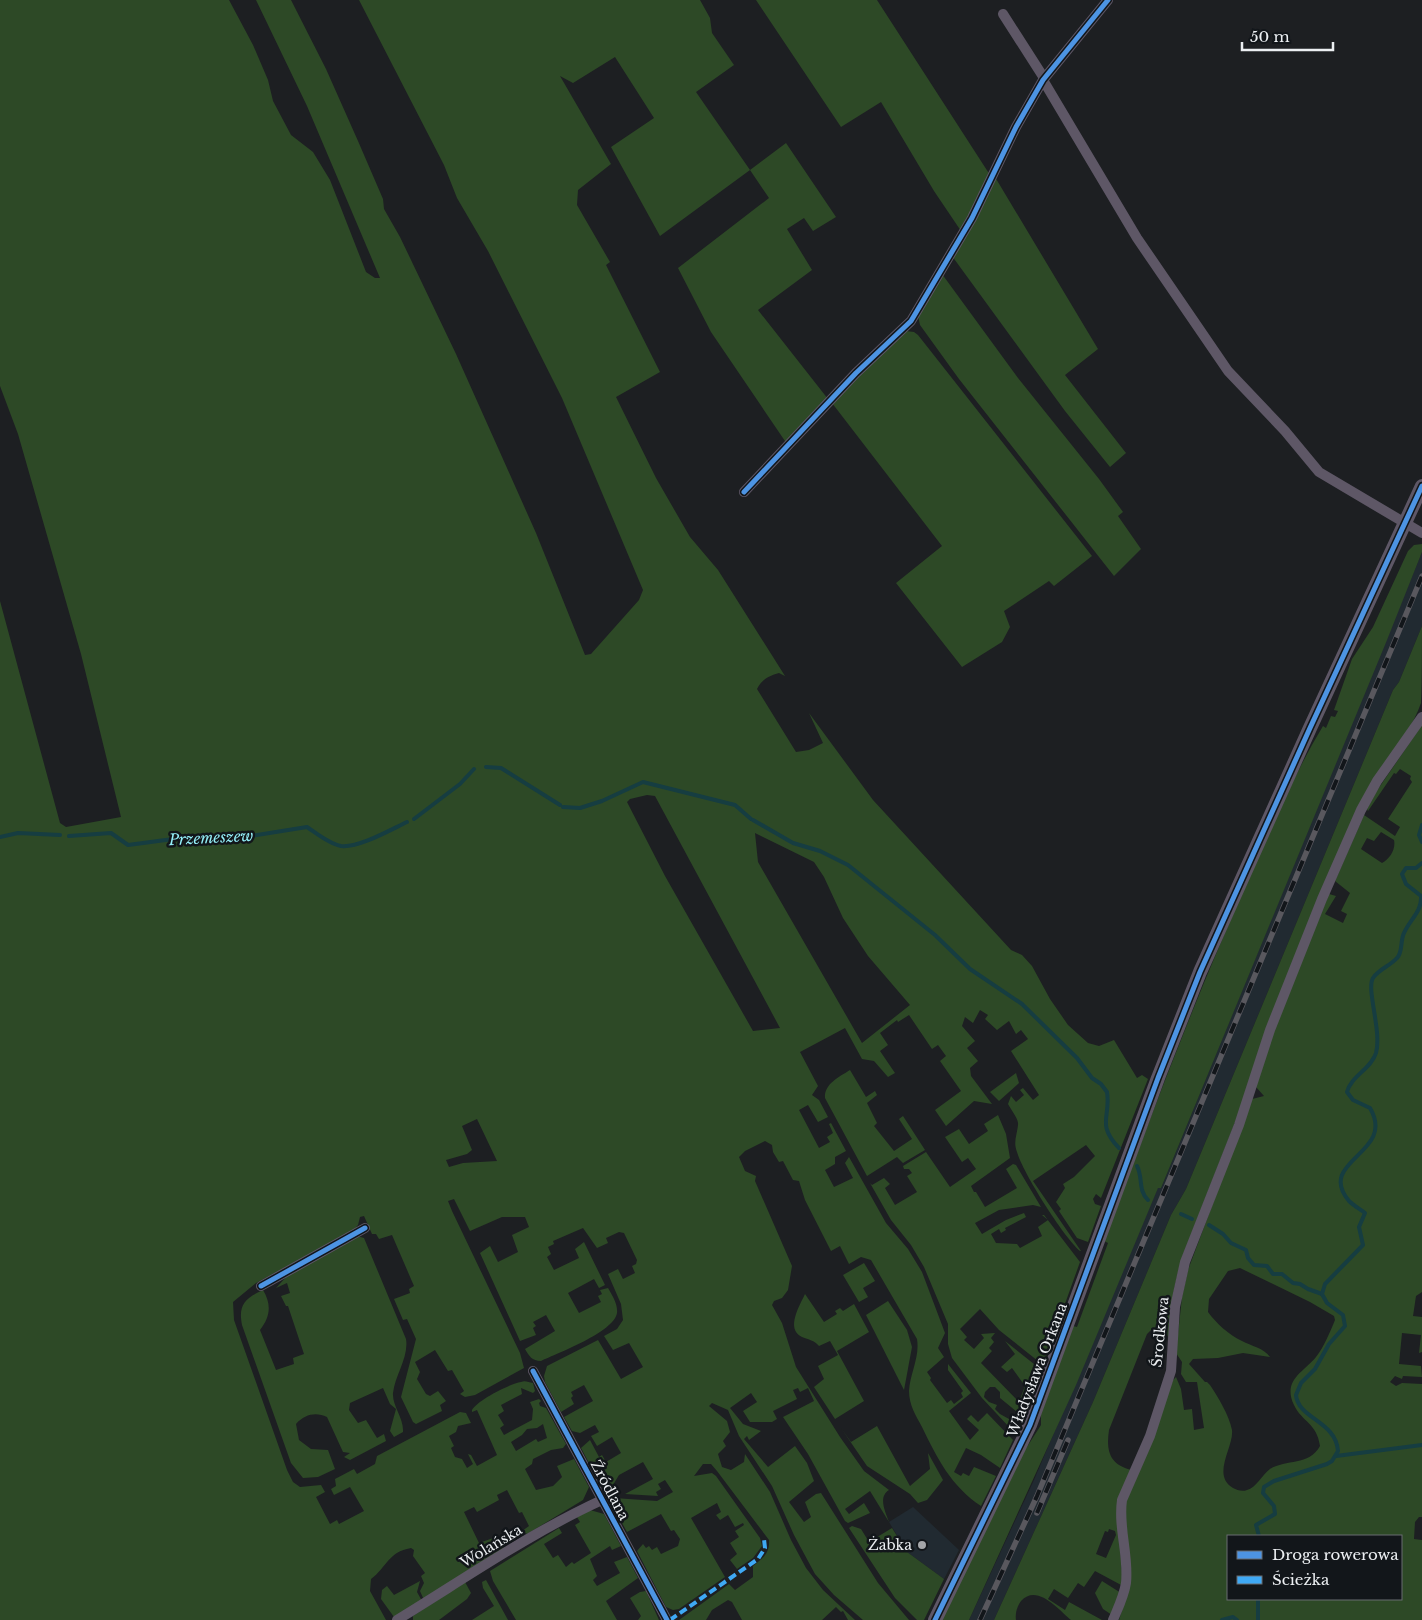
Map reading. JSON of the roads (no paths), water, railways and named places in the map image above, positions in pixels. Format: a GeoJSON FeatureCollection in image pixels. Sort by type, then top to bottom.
{"type":"FeatureCollection","features":[{"type":"Feature","properties":{"kind":"street"},"geometry":{"type":"LineString","coordinates":[[744,492],[856,373],[911,321],[972,218],[1016,127],[1044,79],[1108,0]]}},
{"type":"Feature","properties":{"kind":"street"},"geometry":{"type":"LineString","coordinates":[[1003,14],[1044,79],[1122,214],[1219,359],[1285,432],[1313,467],[1422,533]]}},
{"type":"Feature","properties":{"kind":"street","name":"Władysława Orkana"},"geometry":{"type":"LineString","coordinates":[[935,1620],[1030,1425],[1143,1120],[1208,954],[1422,486]]}},
{"type":"Feature","properties":{"kind":"street","name":"Środkowa"},"geometry":{"type":"LineString","coordinates":[[1113,1620],[1126,1583],[1126,1559],[1120,1512],[1122,1500],[1150,1436],[1171,1371],[1175,1307],[1185,1262],[1239,1125],[1270,1030],[1322,899],[1361,810],[1377,781],[1422,717]]}},
{"type":"Feature","properties":{"kind":"street"},"geometry":{"type":"LineString","coordinates":[[261,1286],[365,1228]]}},
{"type":"Feature","properties":{"kind":"street","name":"Źródlana"},"geometry":{"type":"LineString","coordinates":[[533,1371],[667,1620]]}},
{"type":"Feature","properties":{"kind":"street","name":"Wolańska"},"geometry":{"type":"LineString","coordinates":[[397,1620],[577,1511],[602,1500]]}},
{"type":"Feature","properties":{"kind":"waterway"},"geometry":{"type":"LineString","coordinates":[[486,767],[501,768],[560,805]]}},
{"type":"Feature","properties":{"kind":"waterway","name":"Przemeszew"},"geometry":{"type":"LineString","coordinates":[[414,819],[460,784],[474,769]]}},
{"type":"Feature","properties":{"kind":"waterway"},"geometry":{"type":"LineString","coordinates":[[563,807],[580,808],[602,801],[643,782],[735,805],[751,819]]}},
{"type":"Feature","properties":{"kind":"waterway"},"geometry":{"type":"LineString","coordinates":[[753,820],[793,843],[820,851],[848,865],[935,935],[970,969],[1022,1004],[1077,1058],[1092,1078],[1101,1084],[1107,1092],[1106,1126],[1112,1140],[1119,1148]]}},
{"type":"Feature","properties":{"kind":"waterway","name":"Przemeszew"},"geometry":{"type":"LineString","coordinates":[[69,836],[111,833],[128,845],[196,836],[245,837],[307,827],[332,843],[348,846],[374,838],[407,822]]}},
{"type":"Feature","properties":{"kind":"waterway"},"geometry":{"type":"LineString","coordinates":[[1422,825],[1419,835],[1422,842]]}},
{"type":"Feature","properties":{"kind":"waterway","name":"Przemeszew"},"geometry":{"type":"LineString","coordinates":[[0,837],[18,833],[60,835]]}},
{"type":"Feature","properties":{"kind":"waterway"},"geometry":{"type":"LineString","coordinates":[[1259,1535],[1256,1525],[1275,1514],[1274,1506],[1263,1493],[1264,1487],[1274,1481],[1327,1464],[1332,1461],[1338,1451],[1336,1441],[1331,1433],[1303,1410],[1298,1403],[1296,1395],[1301,1383],[1315,1369],[1329,1344],[1345,1326],[1343,1315],[1327,1303],[1322,1294],[1325,1284],[1363,1245],[1359,1227],[1365,1213],[1349,1201],[1341,1187],[1342,1176],[1373,1136],[1375,1124],[1370,1108],[1353,1100],[1347,1092],[1349,1086],[1370,1064],[1376,1053],[1377,1034],[1371,983],[1378,972],[1399,956],[1406,928],[1420,907],[1421,896],[1406,884],[1402,874],[1406,868],[1416,868],[1422,863]]}},
{"type":"Feature","properties":{"kind":"waterway"},"geometry":{"type":"LineString","coordinates":[[1137,1166],[1143,1192],[1148,1200]]}},
{"type":"Feature","properties":{"kind":"waterway"},"geometry":{"type":"LineString","coordinates":[[1181,1214],[1192,1219]]}},
{"type":"Feature","properties":{"kind":"waterway"},"geometry":{"type":"LineString","coordinates":[[1209,1225],[1223,1234],[1231,1243],[1246,1250],[1248,1258],[1254,1265],[1267,1266],[1273,1274],[1282,1274],[1293,1283],[1300,1284],[1322,1294]]}},
{"type":"Feature","properties":{"kind":"waterway"},"geometry":{"type":"LineString","coordinates":[[1336,1456],[1422,1445]]}},
{"type":"Feature","properties":{"kind":"waterway"},"geometry":{"type":"LineString","coordinates":[[1258,1600],[1258,1620]]}},
{"type":"Feature","properties":{"kind":"waterway"},"geometry":{"type":"LineString","coordinates":[[1222,1620],[1233,1617],[1237,1620]]}},
{"type":"Feature","properties":{"kind":"railway"},"geometry":{"type":"LineString","coordinates":[[980,1620],[1037,1496],[1422,576]]}},
{"type":"Feature","properties":{"kind":"railway"},"geometry":{"type":"LineString","coordinates":[[1037,1513],[1068,1440]]}},
{"type":"Feature","properties":{"kind":"place","name":"Żabka"},"geometry":{"type":"Point","coordinates":[922,1545]}}]}
